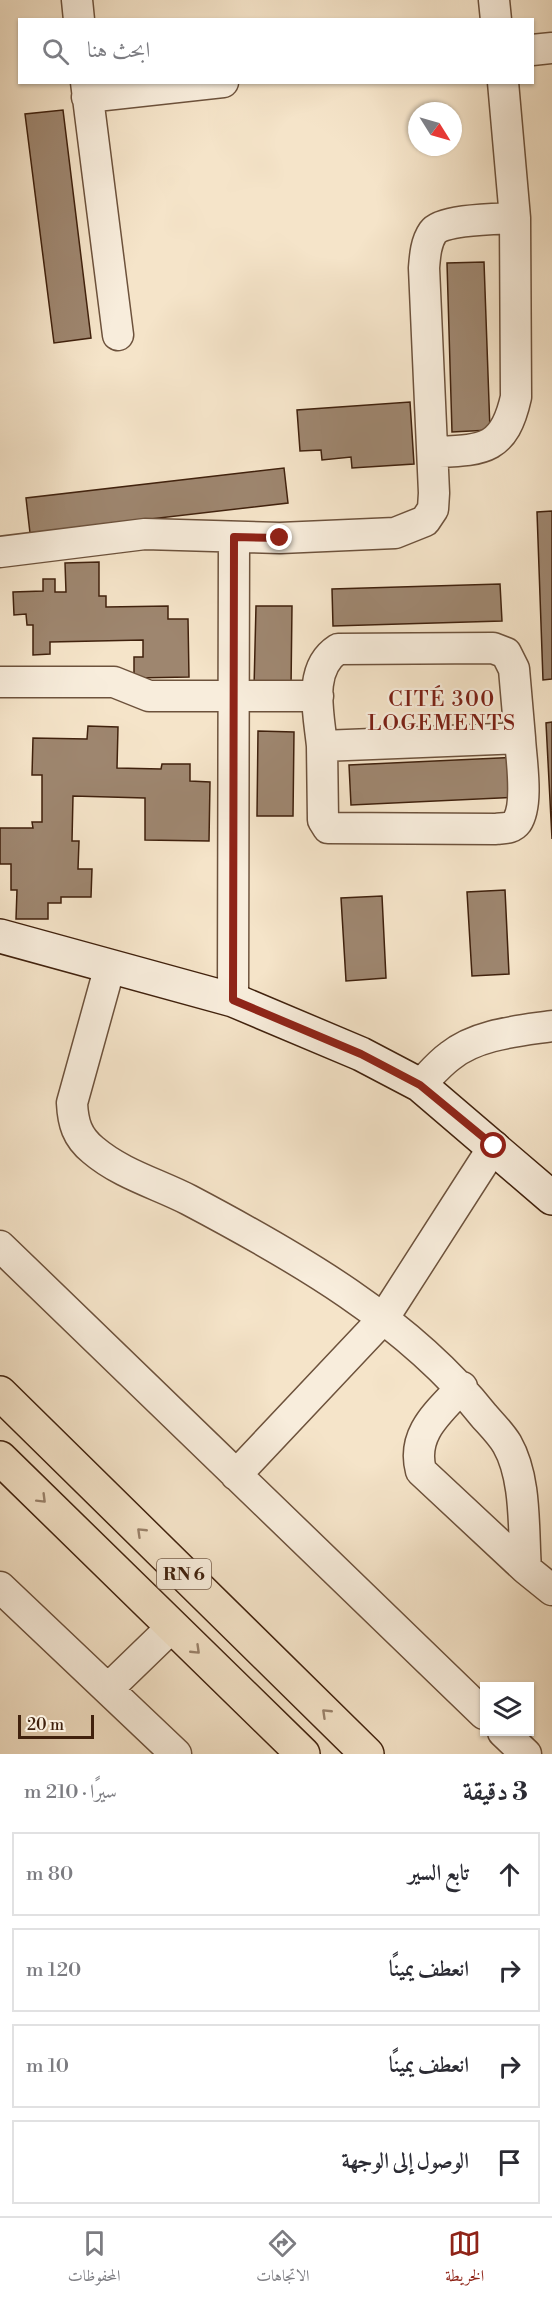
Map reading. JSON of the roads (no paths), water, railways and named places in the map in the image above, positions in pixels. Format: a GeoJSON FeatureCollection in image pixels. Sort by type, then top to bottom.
{"type":"FeatureCollection","features":[{"type":"Feature","properties":{"kind":"highway","name":"RN 6"},"geometry":{"type":"LineString","coordinates":[[0,1393],[367,1754]]}},
{"type":"Feature","properties":{"kind":"highway","name":"RN 6"},"geometry":{"type":"LineString","coordinates":[[0,1458],[303,1754]]}},
{"type":"Feature","properties":{"kind":"street"},"geometry":{"type":"LineString","coordinates":[[77,0],[79,18]]}},
{"type":"Feature","properties":{"kind":"street"},"geometry":{"type":"LineString","coordinates":[[494,0],[496,18]]}},
{"type":"Feature","properties":{"kind":"street"},"geometry":{"type":"LineString","coordinates":[[534,50],[552,48]]}},
{"type":"Feature","properties":{"kind":"street"},"geometry":{"type":"LineString","coordinates":[[118,335],[86,90],[189,84]]}},
{"type":"Feature","properties":{"kind":"street"},"geometry":{"type":"LineString","coordinates":[[434,452],[476,450],[490,444],[500,435],[512,416],[516,397],[515,218],[503,84]]}},
{"type":"Feature","properties":{"kind":"street"},"geometry":{"type":"LineString","coordinates":[[0,552],[145,534],[234,537],[395,534],[425,521],[433,509],[434,452],[424,268],[429,239],[434,229],[447,224],[515,218]]}},
{"type":"Feature","properties":{"kind":"street"},"geometry":{"type":"LineString","coordinates":[[233,1000],[236,697],[234,537]]}},
{"type":"Feature","properties":{"kind":"street"},"geometry":{"type":"LineString","coordinates":[[338,649],[500,649],[506,653],[514,669],[520,738],[523,807],[516,823],[508,828],[328,828],[322,820],[322,746],[318,696],[320,672],[330,654],[338,649]]}},
{"type":"Feature","properties":{"kind":"street"},"geometry":{"type":"LineString","coordinates":[[0,682],[114,682],[149,696],[318,696]]}},
{"type":"Feature","properties":{"kind":"street"},"geometry":{"type":"LineString","coordinates":[[322,746],[520,738]]}},
{"type":"Feature","properties":{"kind":"street"},"geometry":{"type":"LineString","coordinates":[[0,936],[233,1000],[361,1054],[420,1085],[552,1198]]}},
{"type":"Feature","properties":{"kind":"street"},"geometry":{"type":"LineString","coordinates":[[110,966],[72,1103],[73,1124],[82,1139],[94,1151],[125,1171],[188,1200],[277,1250],[383,1319],[462,1387],[507,1444],[516,1465],[526,1569]]}},
{"type":"Feature","properties":{"kind":"street"},"geometry":{"type":"LineString","coordinates":[[420,1085],[451,1055],[472,1044],[511,1032],[552,1026]]}},
{"type":"Feature","properties":{"kind":"street"},"geometry":{"type":"LineString","coordinates":[[236,1475],[383,1319],[494,1146]]}},
{"type":"Feature","properties":{"kind":"street"},"geometry":{"type":"LineString","coordinates":[[0,1246],[480,1710]]}},
{"type":"Feature","properties":{"kind":"street"},"geometry":{"type":"LineString","coordinates":[[462,1387],[429,1423],[419,1441],[418,1458],[421,1472],[552,1590]]}},
{"type":"Feature","properties":{"kind":"street"},"geometry":{"type":"LineString","coordinates":[[0,1587],[176,1754]]}},
{"type":"Feature","properties":{"kind":"street"},"geometry":{"type":"LineString","coordinates":[[109,1688],[172,1627]]}},
{"type":"Feature","properties":{"kind":"street"},"geometry":{"type":"LineString","coordinates":[[508,1736],[526,1754]]}},
{"type":"Feature","properties":{"kind":"district","name":"CITÉ 300 LOGEMENTS"},"geometry":{"type":"Point","coordinates":[442,712]}}]}
